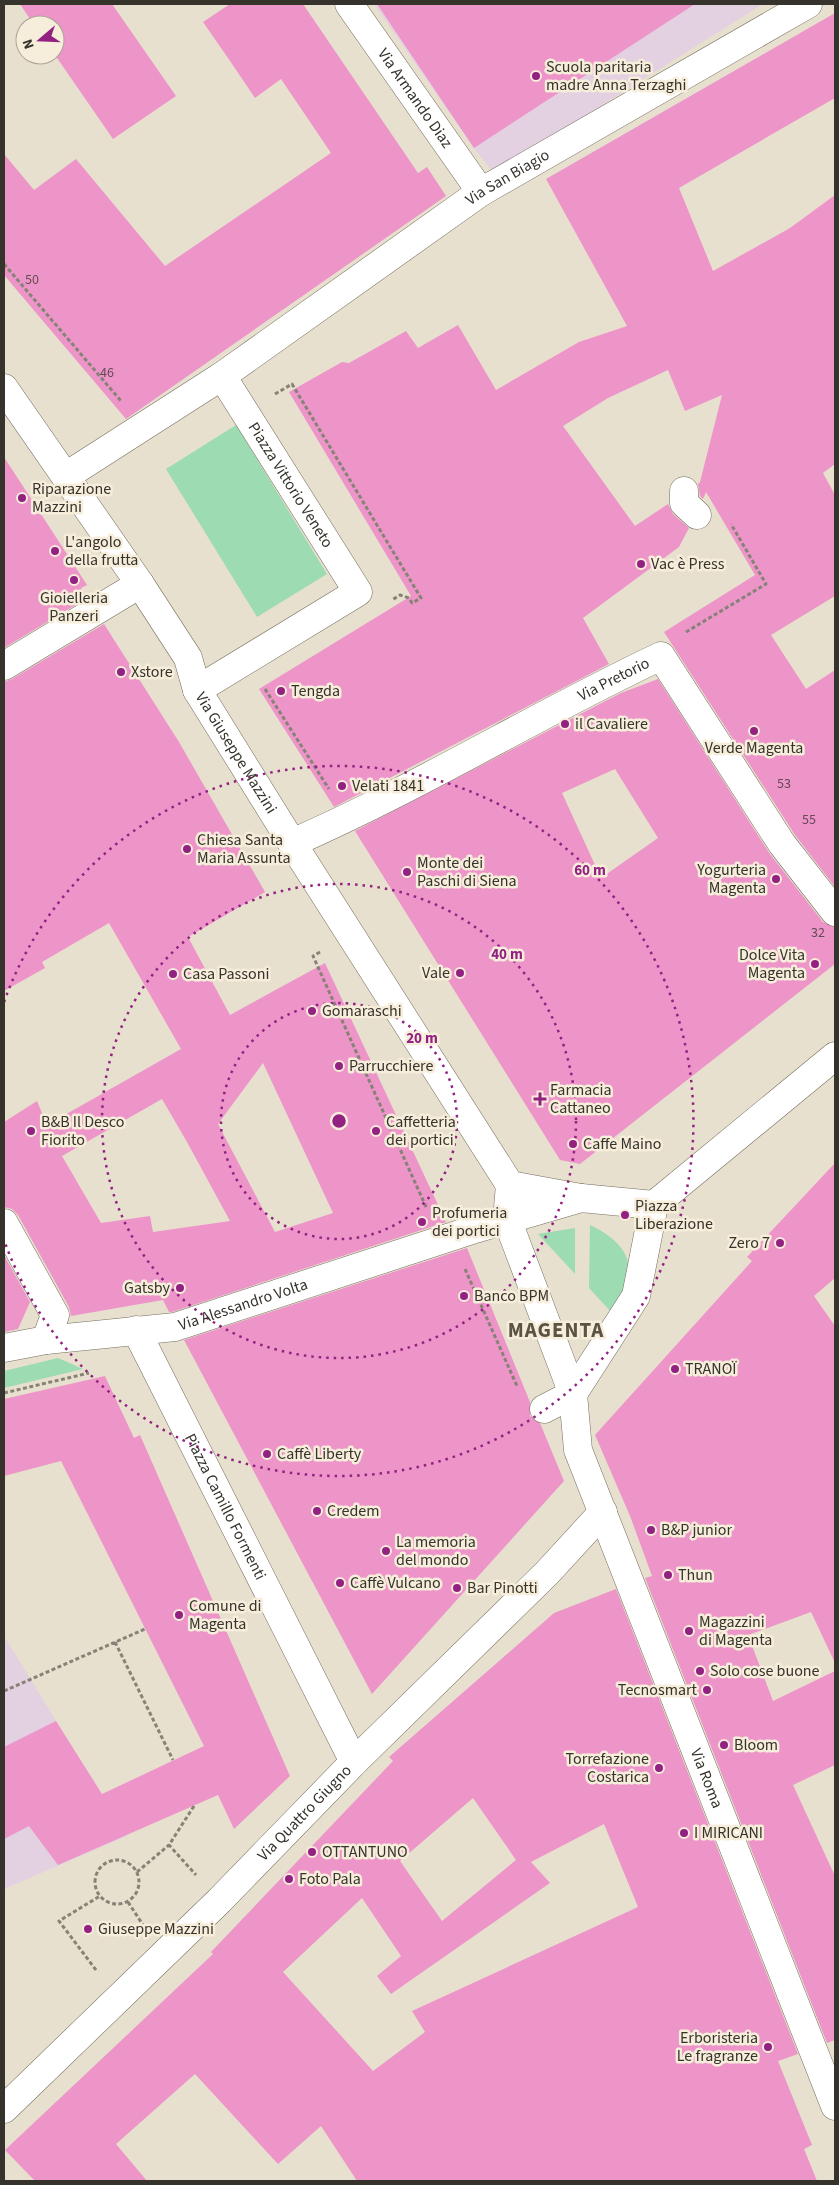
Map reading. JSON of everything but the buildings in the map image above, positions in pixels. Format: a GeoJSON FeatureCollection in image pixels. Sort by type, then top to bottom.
{"type":"FeatureCollection","features":[{"type":"Feature","properties":{"kind":"street","name":"Via Armando Diaz"},"geometry":{"type":"LineString","coordinates":[[350,4],[480,192]]}},
{"type":"Feature","properties":{"kind":"street","name":"Via San Biagio"},"geometry":{"type":"LineString","coordinates":[[222,376],[480,192],[808,4]]}},
{"type":"Feature","properties":{"kind":"street"},"geometry":{"type":"LineString","coordinates":[[66,476],[222,376]]}},
{"type":"Feature","properties":{"kind":"street","name":"Piazza Vittorio Veneto"},"geometry":{"type":"LineString","coordinates":[[197,690],[358,592],[222,376]]}},
{"type":"Feature","properties":{"kind":"street","name":"Via Giuseppe Mazzini"},"geometry":{"type":"LineString","coordinates":[[4,388],[140,584],[188,658],[197,690],[292,844],[510,1185]]}},
{"type":"Feature","properties":{"kind":"street"},"geometry":{"type":"LineString","coordinates":[[684,491],[684,504],[697,515]]}},
{"type":"Feature","properties":{"kind":"street"},"geometry":{"type":"LineString","coordinates":[[4,666],[140,584]]}},
{"type":"Feature","properties":{"kind":"street","name":"Via Pretorio"},"geometry":{"type":"LineString","coordinates":[[292,844],[343,821],[613,679],[666,642],[782,844],[835,912]]}},
{"type":"Feature","properties":{"kind":"street"},"geometry":{"type":"LineString","coordinates":[[544,1409],[573,1394],[636,1296],[654,1205],[835,1056]]}},
{"type":"Feature","properties":{"kind":"street"},"geometry":{"type":"LineString","coordinates":[[573,1394],[508,1219],[510,1185],[581,1198],[654,1205]]}},
{"type":"Feature","properties":{"kind":"street"},"geometry":{"type":"LineString","coordinates":[[508,1219],[581,1198]]}},
{"type":"Feature","properties":{"kind":"street","name":"Via Alessandro Volta"},"geometry":{"type":"LineString","coordinates":[[4,1348],[46,1340],[175,1327],[508,1219]]}},
{"type":"Feature","properties":{"kind":"street"},"geometry":{"type":"LineString","coordinates":[[4,1222],[55,1314],[46,1340]]}},
{"type":"Feature","properties":{"kind":"street","name":"Piazza Camillo Formenti"},"geometry":{"type":"LineString","coordinates":[[136,1330],[354,1762]]}},
{"type":"Feature","properties":{"kind":"street","name":"Via Roma"},"geometry":{"type":"LineString","coordinates":[[573,1394],[578,1450],[827,2062],[835,2106]]}},
{"type":"Feature","properties":{"kind":"street","name":"Via Quattro Giugno"},"geometry":{"type":"LineString","coordinates":[[4,2109],[218,1901],[354,1762],[547,1573],[603,1512]]}},
{"type":"Feature","properties":{"kind":"path"},"geometry":{"type":"LineString","coordinates":[[4,264],[121,402]]}},
{"type":"Feature","properties":{"kind":"path"},"geometry":{"type":"LineString","coordinates":[[295,388],[421,598],[412,603],[408,598]]}},
{"type":"Feature","properties":{"kind":"path"},"geometry":{"type":"LineString","coordinates":[[666,642],[766,584],[727,517]]}},
{"type":"Feature","properties":{"kind":"path"},"geometry":{"type":"LineString","coordinates":[[263,686],[330,792]]}},
{"type":"Feature","properties":{"kind":"path"},"geometry":{"type":"LineString","coordinates":[[318,967],[428,1212]]}},
{"type":"Feature","properties":{"kind":"path"},"geometry":{"type":"LineString","coordinates":[[461,1260],[518,1388]]}},
{"type":"Feature","properties":{"kind":"path"},"geometry":{"type":"LineString","coordinates":[[4,1393],[89,1373]]}},
{"type":"Feature","properties":{"kind":"path"},"geometry":{"type":"LineString","coordinates":[[4,1691],[145,1629]]}},
{"type":"Feature","properties":{"kind":"path"},"geometry":{"type":"LineString","coordinates":[[115,1642],[173,1760]]}},
{"type":"Feature","properties":{"kind":"path"},"geometry":{"type":"LineString","coordinates":[[137,1872],[169,1844],[194,1806]]}},
{"type":"Feature","properties":{"kind":"path"},"geometry":{"type":"LineString","coordinates":[[169,1844],[218,1901]]}},
{"type":"Feature","properties":{"kind":"path"},"geometry":{"type":"LineString","coordinates":[[112,1861],[126,1862],[137,1872],[138,1892],[128,1902],[113,1904],[100,1896],[95,1882],[100,1868],[106,1864],[112,1861]]}},
{"type":"Feature","properties":{"kind":"path"},"geometry":{"type":"LineString","coordinates":[[100,1896],[59,1921],[118,1999]]}},
{"type":"Feature","properties":{"kind":"shaded area","name":"Scuola paritaria madre Anna Terzaghi"},"geometry":{"type":"Polygon","coordinates":[[[374,4],[763,4],[494,173],[474,148],[374,4]]]}},
{"type":"Feature","properties":{"kind":"shaded area"},"geometry":{"type":"Polygon","coordinates":[[[4,1636],[127,1836],[4,1889],[4,1636]]]}},
{"type":"Feature","properties":{"kind":"green space"},"geometry":{"type":"Polygon","coordinates":[[[236,425],[327,574],[257,617],[166,469],[236,425]]]}},
{"type":"Feature","properties":{"kind":"green space"},"geometry":{"type":"Polygon","coordinates":[[[590,1225],[612,1239],[624,1251],[629,1267],[628,1281],[612,1313],[589,1288],[590,1225]]]}},
{"type":"Feature","properties":{"kind":"green space"},"geometry":{"type":"Polygon","coordinates":[[[575,1228],[575,1274],[538,1234],[575,1228]]]}},
{"type":"Feature","properties":{"kind":"green space"},"geometry":{"type":"Polygon","coordinates":[[[58,1358],[83,1369],[4,1388],[4,1371],[58,1358]]]}},
{"type":"Feature","properties":{"kind":"place","name":"Scuola paritaria madre Anna Terzaghi"},"geometry":{"type":"Point","coordinates":[536,76]}},
{"type":"Feature","properties":{"kind":"place","name":"Riparazione Mazzini"},"geometry":{"type":"Point","coordinates":[22,498]}},
{"type":"Feature","properties":{"kind":"place","name":"L'angolo della frutta"},"geometry":{"type":"Point","coordinates":[55,551]}},
{"type":"Feature","properties":{"kind":"place","name":"Vac è Press"},"geometry":{"type":"Point","coordinates":[641,564]}},
{"type":"Feature","properties":{"kind":"place","name":"Gioielleria Panzeri"},"geometry":{"type":"Point","coordinates":[74,580]}},
{"type":"Feature","properties":{"kind":"place","name":"Xstore"},"geometry":{"type":"Point","coordinates":[121,672]}},
{"type":"Feature","properties":{"kind":"place","name":"Tengda"},"geometry":{"type":"Point","coordinates":[281,691]}},
{"type":"Feature","properties":{"kind":"place","name":"il Cavaliere"},"geometry":{"type":"Point","coordinates":[565,724]}},
{"type":"Feature","properties":{"kind":"place","name":"Verde Magenta"},"geometry":{"type":"Point","coordinates":[754,731]}},
{"type":"Feature","properties":{"kind":"place","name":"Velati 1841"},"geometry":{"type":"Point","coordinates":[342,786]}},
{"type":"Feature","properties":{"kind":"place","name":"Chiesa Santa Maria Assunta"},"geometry":{"type":"Point","coordinates":[187,849]}},
{"type":"Feature","properties":{"kind":"place","name":"Monte dei Paschi di Siena"},"geometry":{"type":"Point","coordinates":[407,872]}},
{"type":"Feature","properties":{"kind":"place","name":"Yogurteria Magenta"},"geometry":{"type":"Point","coordinates":[776,879]}},
{"type":"Feature","properties":{"kind":"place","name":"Dolce Vita Magenta"},"geometry":{"type":"Point","coordinates":[815,964]}},
{"type":"Feature","properties":{"kind":"place","name":"Vale"},"geometry":{"type":"Point","coordinates":[460,973]}},
{"type":"Feature","properties":{"kind":"place","name":"Casa Passoni"},"geometry":{"type":"Point","coordinates":[173,974]}},
{"type":"Feature","properties":{"kind":"place","name":"Gomaraschi"},"geometry":{"type":"Point","coordinates":[312,1011]}},
{"type":"Feature","properties":{"kind":"place","name":"Parrucchiere"},"geometry":{"type":"Point","coordinates":[339,1066]}},
{"type":"Feature","properties":{"kind":"place","name":"Farmacia Cattaneo"},"geometry":{"type":"Point","coordinates":[540,1099]}},
{"type":"Feature","properties":{"kind":"place","name":"B&B Il Desco Fiorito"},"geometry":{"type":"Point","coordinates":[31,1131]}},
{"type":"Feature","properties":{"kind":"place","name":"Caffetteria dei portici"},"geometry":{"type":"Point","coordinates":[376,1131]}},
{"type":"Feature","properties":{"kind":"place","name":"Caffe Maino"},"geometry":{"type":"Point","coordinates":[573,1144]}},
{"type":"Feature","properties":{"kind":"place","name":"Piazza Liberazione"},"geometry":{"type":"Point","coordinates":[625,1215]}},
{"type":"Feature","properties":{"kind":"place","name":"Profumeria dei portici"},"geometry":{"type":"Point","coordinates":[422,1222]}},
{"type":"Feature","properties":{"kind":"place","name":"Zero 7"},"geometry":{"type":"Point","coordinates":[780,1243]}},
{"type":"Feature","properties":{"kind":"place","name":"Gatsby"},"geometry":{"type":"Point","coordinates":[180,1288]}},
{"type":"Feature","properties":{"kind":"place","name":"Banco BPM"},"geometry":{"type":"Point","coordinates":[464,1296]}},
{"type":"Feature","properties":{"kind":"place","name":"TRANOÏ"},"geometry":{"type":"Point","coordinates":[675,1369]}},
{"type":"Feature","properties":{"kind":"place","name":"Caffè Liberty"},"geometry":{"type":"Point","coordinates":[267,1454]}},
{"type":"Feature","properties":{"kind":"place","name":"Credem"},"geometry":{"type":"Point","coordinates":[317,1511]}},
{"type":"Feature","properties":{"kind":"place","name":"B&P junior"},"geometry":{"type":"Point","coordinates":[651,1530]}},
{"type":"Feature","properties":{"kind":"place","name":"La memoria del mondo"},"geometry":{"type":"Point","coordinates":[386,1551]}},
{"type":"Feature","properties":{"kind":"place","name":"Thun"},"geometry":{"type":"Point","coordinates":[668,1575]}},
{"type":"Feature","properties":{"kind":"place","name":"Caffè Vulcano"},"geometry":{"type":"Point","coordinates":[340,1583]}},
{"type":"Feature","properties":{"kind":"place","name":"Bar Pinotti"},"geometry":{"type":"Point","coordinates":[457,1588]}},
{"type":"Feature","properties":{"kind":"place","name":"Comune di Magenta"},"geometry":{"type":"Point","coordinates":[179,1615]}},
{"type":"Feature","properties":{"kind":"place","name":"Magazzini di Magenta"},"geometry":{"type":"Point","coordinates":[689,1631]}},
{"type":"Feature","properties":{"kind":"place","name":"Solo cose buone"},"geometry":{"type":"Point","coordinates":[700,1671]}},
{"type":"Feature","properties":{"kind":"place","name":"Tecnosmart"},"geometry":{"type":"Point","coordinates":[707,1690]}},
{"type":"Feature","properties":{"kind":"place","name":"Bloom"},"geometry":{"type":"Point","coordinates":[724,1745]}},
{"type":"Feature","properties":{"kind":"place","name":"Torrefazione Costarica"},"geometry":{"type":"Point","coordinates":[659,1768]}},
{"type":"Feature","properties":{"kind":"place","name":"I MIRICANI"},"geometry":{"type":"Point","coordinates":[684,1833]}},
{"type":"Feature","properties":{"kind":"place","name":"OTTANTUNO"},"geometry":{"type":"Point","coordinates":[312,1852]}},
{"type":"Feature","properties":{"kind":"place","name":"Foto Pala"},"geometry":{"type":"Point","coordinates":[289,1879]}},
{"type":"Feature","properties":{"kind":"place","name":"Giuseppe Mazzini"},"geometry":{"type":"Point","coordinates":[88,1929]}},
{"type":"Feature","properties":{"kind":"place","name":"Erboristeria Le fragranze"},"geometry":{"type":"Point","coordinates":[768,2047]}},
{"type":"Feature","properties":{"kind":"district","name":"MAGENTA"},"geometry":{"type":"Point","coordinates":[556,1330]}}]}
